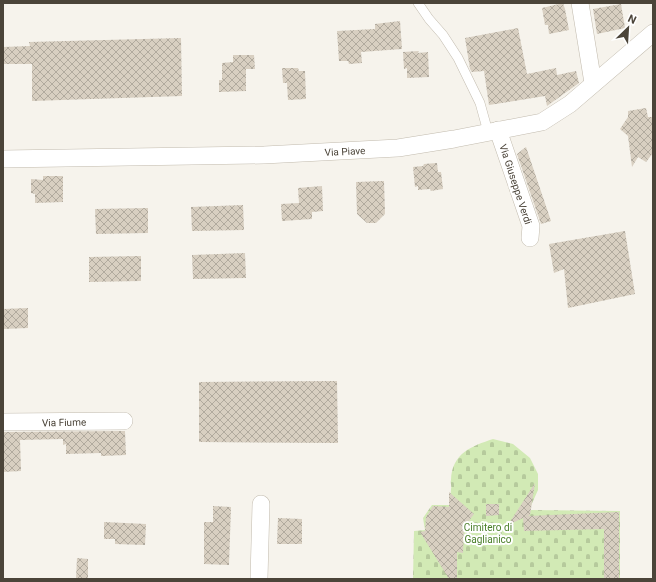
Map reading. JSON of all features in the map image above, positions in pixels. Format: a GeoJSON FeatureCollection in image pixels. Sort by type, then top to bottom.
{"type":"FeatureCollection","features":[{"type":"Feature","properties":{"kind":"street"},"geometry":{"type":"LineString","coordinates":[[580,3],[593,84]]}},
{"type":"Feature","properties":{"kind":"street","name":"Via Piave"},"geometry":{"type":"LineString","coordinates":[[3,159],[264,155],[398,148],[542,122],[570,104],[653,33]]}},
{"type":"Feature","properties":{"kind":"street","name":"Via Giuseppe Verdi"},"geometry":{"type":"LineString","coordinates":[[493,131],[531,226],[530,238]]}},
{"type":"Feature","properties":{"kind":"street","name":"Via Fiume"},"geometry":{"type":"LineString","coordinates":[[3,422],[124,421]]}},
{"type":"Feature","properties":{"kind":"street"},"geometry":{"type":"LineString","coordinates":[[259,579],[260,504]]}},
{"type":"Feature","properties":{"kind":"lane"},"geometry":{"type":"LineString","coordinates":[[418,3],[443,35],[458,58],[493,131]]}},
{"type":"Feature","properties":{"kind":"green space","name":"Cimitero di Gaglianico"},"geometry":{"type":"Polygon","coordinates":[[[493,439],[513,444],[530,458],[538,474],[538,490],[529,510],[620,511],[620,579],[413,579],[414,531],[425,530],[423,518],[432,505],[450,505],[452,471],[459,457],[471,448],[493,439]]]}},
{"type":"Feature","properties":{"kind":"building"},"geometry":{"type":"Polygon","coordinates":[[[563,3],[569,30],[549,34],[548,25],[545,25],[542,8],[563,3]]]}},
{"type":"Feature","properties":{"kind":"building"},"geometry":{"type":"Polygon","coordinates":[[[621,4],[625,28],[597,34],[593,9],[621,4]]]}},
{"type":"Feature","properties":{"kind":"building"},"geometry":{"type":"Polygon","coordinates":[[[400,21],[402,49],[361,52],[362,63],[349,64],[348,61],[339,61],[337,31],[375,29],[375,24],[400,21]]]}},
{"type":"Feature","properties":{"kind":"building"},"geometry":{"type":"Polygon","coordinates":[[[518,28],[527,74],[556,68],[557,75],[576,71],[579,83],[547,106],[545,96],[489,105],[484,71],[472,72],[470,69],[465,38],[518,28]]]}},
{"type":"Feature","properties":{"kind":"building"},"geometry":{"type":"Polygon","coordinates":[[[181,38],[182,96],[32,101],[32,64],[3,64],[3,47],[30,46],[29,42],[181,38]]]}},
{"type":"Feature","properties":{"kind":"building"},"geometry":{"type":"Polygon","coordinates":[[[419,51],[418,53],[428,52],[429,77],[407,78],[407,68],[404,69],[403,52],[419,51]]]}},
{"type":"Feature","properties":{"kind":"building"},"geometry":{"type":"Polygon","coordinates":[[[233,55],[254,55],[255,69],[246,69],[246,91],[219,92],[219,80],[222,80],[222,63],[233,62],[233,55]]]}},
{"type":"Feature","properties":{"kind":"building"},"geometry":{"type":"Polygon","coordinates":[[[282,68],[298,68],[299,71],[305,71],[306,99],[288,100],[287,83],[283,83],[282,68]]]}},
{"type":"Feature","properties":{"kind":"building"},"geometry":{"type":"Polygon","coordinates":[[[646,108],[648,117],[652,117],[653,153],[646,162],[638,157],[632,167],[628,136],[620,129],[628,117],[628,111],[646,108]]]}},
{"type":"Feature","properties":{"kind":"building"},"geometry":{"type":"Polygon","coordinates":[[[526,147],[551,221],[541,224],[517,154],[526,147]]]}},
{"type":"Feature","properties":{"kind":"building"},"geometry":{"type":"Polygon","coordinates":[[[437,163],[438,172],[441,172],[443,189],[431,191],[430,189],[418,190],[418,186],[415,187],[413,167],[437,163]]]}},
{"type":"Feature","properties":{"kind":"building"},"geometry":{"type":"Polygon","coordinates":[[[43,176],[63,176],[63,202],[35,203],[35,194],[31,193],[31,179],[43,180],[43,176]]]}},
{"type":"Feature","properties":{"kind":"building"},"geometry":{"type":"Polygon","coordinates":[[[384,181],[385,214],[376,223],[367,223],[357,214],[356,182],[384,181]]]}},
{"type":"Feature","properties":{"kind":"building"},"geometry":{"type":"Polygon","coordinates":[[[322,186],[323,211],[312,212],[312,219],[282,221],[281,204],[299,203],[298,188],[322,186]]]}},
{"type":"Feature","properties":{"kind":"building"},"geometry":{"type":"Polygon","coordinates":[[[243,205],[244,230],[192,231],[191,207],[243,205]]]}},
{"type":"Feature","properties":{"kind":"building"},"geometry":{"type":"Polygon","coordinates":[[[148,208],[148,233],[96,234],[95,209],[148,208]]]}},
{"type":"Feature","properties":{"kind":"building"},"geometry":{"type":"Polygon","coordinates":[[[625,231],[635,294],[568,308],[564,269],[554,273],[549,244],[625,231]]]}},
{"type":"Feature","properties":{"kind":"building"},"geometry":{"type":"Polygon","coordinates":[[[245,253],[246,278],[193,279],[192,255],[245,253]]]}},
{"type":"Feature","properties":{"kind":"building"},"geometry":{"type":"Polygon","coordinates":[[[141,256],[141,281],[89,282],[89,257],[141,256]]]}},
{"type":"Feature","properties":{"kind":"building"},"geometry":{"type":"Polygon","coordinates":[[[28,308],[28,328],[3,329],[3,309],[28,308]]]}},
{"type":"Feature","properties":{"kind":"building"},"geometry":{"type":"Polygon","coordinates":[[[337,381],[338,443],[199,442],[199,382],[337,381]]]}},
{"type":"Feature","properties":{"kind":"building"},"geometry":{"type":"Polygon","coordinates":[[[125,431],[126,455],[101,456],[101,453],[66,454],[66,444],[63,445],[63,439],[20,440],[21,471],[3,472],[3,432],[125,431]]]}},
{"type":"Feature","properties":{"kind":"building"},"geometry":{"type":"Polygon","coordinates":[[[535,483],[530,515],[528,516],[619,512],[619,579],[604,579],[604,529],[524,531],[523,518],[508,525],[535,483]]]}},
{"type":"Feature","properties":{"kind":"building"},"geometry":{"type":"Polygon","coordinates":[[[449,492],[474,514],[464,531],[463,553],[457,552],[457,579],[449,579],[420,532],[425,531],[426,517],[433,506],[449,507],[449,492]]]}},
{"type":"Feature","properties":{"kind":"building"},"geometry":{"type":"Polygon","coordinates":[[[486,504],[499,504],[499,515],[486,516],[486,504]]]}},
{"type":"Feature","properties":{"kind":"building"},"geometry":{"type":"Polygon","coordinates":[[[213,506],[231,507],[229,565],[204,564],[204,522],[213,522],[213,506]]]}},
{"type":"Feature","properties":{"kind":"building"},"geometry":{"type":"Polygon","coordinates":[[[278,518],[302,519],[302,544],[277,544],[278,518]]]}},
{"type":"Feature","properties":{"kind":"building"},"geometry":{"type":"Polygon","coordinates":[[[104,522],[146,524],[145,545],[115,544],[115,539],[104,539],[104,522]]]}},
{"type":"Feature","properties":{"kind":"building"},"geometry":{"type":"Polygon","coordinates":[[[77,558],[88,559],[88,579],[76,579],[77,558]]]}}]}
